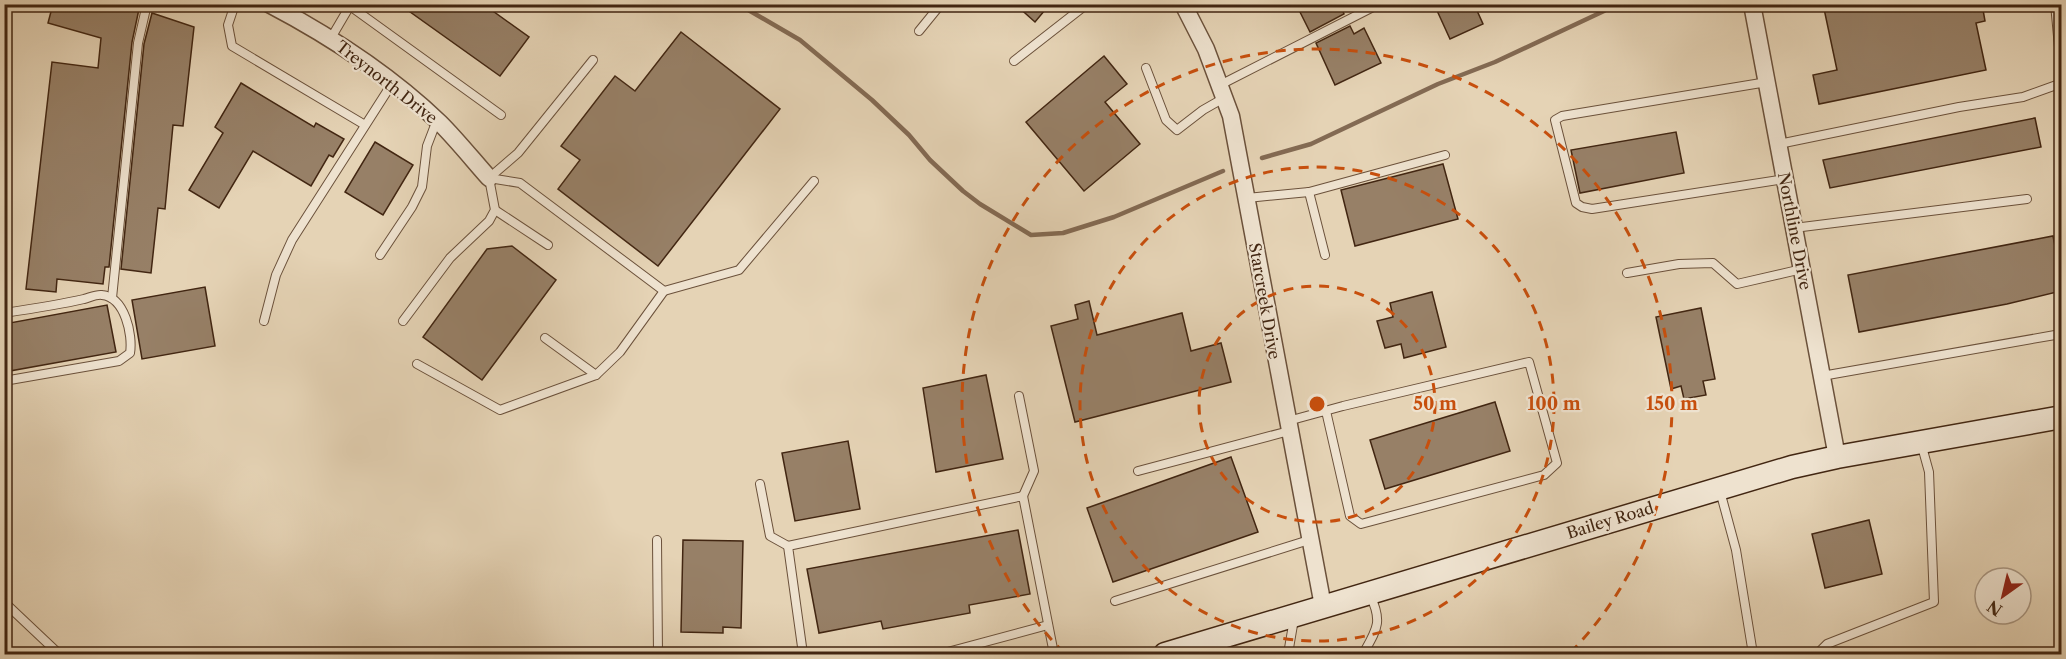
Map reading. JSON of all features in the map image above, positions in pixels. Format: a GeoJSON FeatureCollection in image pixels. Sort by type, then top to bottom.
{"type":"FeatureCollection","features":[{"type":"Feature","properties":{"kind":"street","name":"Treynorth Drive"},"geometry":{"type":"LineString","coordinates":[[269,4],[331,38],[393,82],[437,120],[489,178]]}},
{"type":"Feature","properties":{"kind":"street","name":"Starcreek Drive"},"geometry":{"type":"LineString","coordinates":[[1183,4],[1206,49],[1231,116],[1323,606]]}},
{"type":"Feature","properties":{"kind":"street","name":"Northline Drive"},"geometry":{"type":"LineString","coordinates":[[1752,4],[1837,457]]}},
{"type":"Feature","properties":{"kind":"street","name":"Bailey Road"},"geometry":{"type":"LineString","coordinates":[[1176,653],[1323,606],[1370,594],[1719,488],[1837,457],[2061,417]]}},
{"type":"Feature","properties":{"kind":"lane"},"geometry":{"type":"LineString","coordinates":[[112,298],[138,43],[147,4]]}},
{"type":"Feature","properties":{"kind":"lane"},"geometry":{"type":"LineString","coordinates":[[235,4],[228,25],[232,46],[365,125]]}},
{"type":"Feature","properties":{"kind":"lane"},"geometry":{"type":"LineString","coordinates":[[919,32],[941,4]]}},
{"type":"Feature","properties":{"kind":"lane"},"geometry":{"type":"LineString","coordinates":[[1014,60],[1087,4]]}},
{"type":"Feature","properties":{"kind":"lane"},"geometry":{"type":"LineString","coordinates":[[1146,68],[1166,120],[1178,130],[1222,92],[1379,4]]}},
{"type":"Feature","properties":{"kind":"lane"},"geometry":{"type":"LineString","coordinates":[[2055,4],[2061,79]]}},
{"type":"Feature","properties":{"kind":"lane"},"geometry":{"type":"LineString","coordinates":[[331,38],[350,5],[501,115]]}},
{"type":"Feature","properties":{"kind":"lane"},"geometry":{"type":"LineString","coordinates":[[489,178],[518,153],[593,60]]}},
{"type":"Feature","properties":{"kind":"lane"},"geometry":{"type":"LineString","coordinates":[[264,321],[276,275],[292,240],[393,82]]}},
{"type":"Feature","properties":{"kind":"lane"},"geometry":{"type":"LineString","coordinates":[[1767,82],[1562,116],[1555,120],[1576,203],[1582,207],[1592,208],[1785,179]]}},
{"type":"Feature","properties":{"kind":"lane"},"geometry":{"type":"LineString","coordinates":[[1779,144],[1959,106],[2023,97],[2061,83]]}},
{"type":"Feature","properties":{"kind":"lane"},"geometry":{"type":"LineString","coordinates":[[380,255],[412,207],[422,187],[428,146],[437,120]]}},
{"type":"Feature","properties":{"kind":"lane"},"geometry":{"type":"LineString","coordinates":[[1247,198],[1309,192],[1444,155]]}},
{"type":"Feature","properties":{"kind":"lane"},"geometry":{"type":"LineString","coordinates":[[403,321],[450,258],[489,221],[495,210],[489,178]]}},
{"type":"Feature","properties":{"kind":"lane"},"geometry":{"type":"LineString","coordinates":[[489,178],[520,183],[664,291]]}},
{"type":"Feature","properties":{"kind":"lane"},"geometry":{"type":"LineString","coordinates":[[417,364],[500,410],[596,375],[620,352],[664,291],[739,270],[814,181]]}},
{"type":"Feature","properties":{"kind":"lane"},"geometry":{"type":"LineString","coordinates":[[1309,192],[1325,255]]}},
{"type":"Feature","properties":{"kind":"lane"},"geometry":{"type":"LineString","coordinates":[[1794,228],[2027,199]]}},
{"type":"Feature","properties":{"kind":"lane"},"geometry":{"type":"LineString","coordinates":[[495,210],[548,245]]}},
{"type":"Feature","properties":{"kind":"lane"},"geometry":{"type":"LineString","coordinates":[[1627,273],[1679,264],[1713,263],[1737,284],[1802,269]]}},
{"type":"Feature","properties":{"kind":"lane"},"geometry":{"type":"LineString","coordinates":[[4,313],[101,294],[112,298],[121,307],[132,342],[130,353],[119,361],[4,381]]}},
{"type":"Feature","properties":{"kind":"lane"},"geometry":{"type":"LineString","coordinates":[[1822,376],[2055,336]]}},
{"type":"Feature","properties":{"kind":"lane"},"geometry":{"type":"LineString","coordinates":[[545,338],[596,375]]}},
{"type":"Feature","properties":{"kind":"lane"},"geometry":{"type":"LineString","coordinates":[[1138,471],[1288,426],[1326,411],[1529,362],[1557,463],[1544,475],[1361,524],[1350,516],[1326,411]]}},
{"type":"Feature","properties":{"kind":"lane"},"geometry":{"type":"LineString","coordinates":[[1019,396],[1034,471],[1023,496],[1054,654]]}},
{"type":"Feature","properties":{"kind":"lane"},"geometry":{"type":"LineString","coordinates":[[1817,654],[1827,644],[1934,602],[1929,472],[1921,442]]}},
{"type":"Feature","properties":{"kind":"lane"},"geometry":{"type":"LineString","coordinates":[[760,484],[770,536],[788,546],[1023,496]]}},
{"type":"Feature","properties":{"kind":"lane"},"geometry":{"type":"LineString","coordinates":[[1719,488],[1736,550],[1753,654]]}},
{"type":"Feature","properties":{"kind":"lane"},"geometry":{"type":"LineString","coordinates":[[657,540],[658,654]]}},
{"type":"Feature","properties":{"kind":"lane"},"geometry":{"type":"LineString","coordinates":[[1115,602],[1309,540]]}},
{"type":"Feature","properties":{"kind":"lane"},"geometry":{"type":"LineString","coordinates":[[788,546],[803,654]]}},
{"type":"Feature","properties":{"kind":"lane"},"geometry":{"type":"LineString","coordinates":[[1363,654],[1379,622],[1378,611],[1370,594]]}},
{"type":"Feature","properties":{"kind":"lane"},"geometry":{"type":"LineString","coordinates":[[4,602],[58,653]]}},
{"type":"Feature","properties":{"kind":"lane"},"geometry":{"type":"LineString","coordinates":[[1288,654],[1294,616]]}},
{"type":"Feature","properties":{"kind":"lane"},"geometry":{"type":"LineString","coordinates":[[940,654],[1048,626]]}},
{"type":"Feature","properties":{"kind":"building"},"geometry":{"type":"Polygon","coordinates":[[[53,4],[121,4],[139,9],[132,42],[109,267],[105,267],[103,284],[57,279],[56,292],[26,289],[52,62],[98,68],[101,38],[48,23],[53,4]]]}},
{"type":"Feature","properties":{"kind":"building"},"geometry":{"type":"Polygon","coordinates":[[[399,4],[483,4],[529,37],[500,76],[399,4]]]}},
{"type":"Feature","properties":{"kind":"building"},"geometry":{"type":"Polygon","coordinates":[[[1015,4],[1050,4],[1035,22],[1015,4]]]}},
{"type":"Feature","properties":{"kind":"building"},"geometry":{"type":"Polygon","coordinates":[[[1296,4],[1340,4],[1344,14],[1310,32],[1296,4]]]}},
{"type":"Feature","properties":{"kind":"building"},"geometry":{"type":"Polygon","coordinates":[[[1434,4],[1474,4],[1483,24],[1450,39],[1434,4]]]}},
{"type":"Feature","properties":{"kind":"building"},"geometry":{"type":"Polygon","coordinates":[[[1823,4],[1982,4],[1985,21],[1976,23],[1986,70],[1819,104],[1813,75],[1837,70],[1823,4]]]}},
{"type":"Feature","properties":{"kind":"building"},"geometry":{"type":"Polygon","coordinates":[[[152,13],[194,27],[183,126],[173,125],[165,209],[158,208],[151,273],[121,269],[144,44],[152,13]]]}},
{"type":"Feature","properties":{"kind":"building"},"geometry":{"type":"Polygon","coordinates":[[[1350,26],[1354,34],[1364,28],[1381,63],[1335,85],[1316,43],[1350,26]]]}},
{"type":"Feature","properties":{"kind":"building"},"geometry":{"type":"Polygon","coordinates":[[[681,32],[780,109],[658,266],[558,189],[580,160],[561,146],[615,76],[635,91],[681,32]]]}},
{"type":"Feature","properties":{"kind":"building"},"geometry":{"type":"Polygon","coordinates":[[[1104,56],[1127,84],[1105,102],[1140,144],[1084,191],[1026,122],[1104,56]]]}},
{"type":"Feature","properties":{"kind":"building"},"geometry":{"type":"Polygon","coordinates":[[[241,83],[314,127],[316,123],[344,139],[333,157],[329,155],[311,186],[253,151],[219,208],[189,190],[223,133],[215,127],[241,83]]]}},
{"type":"Feature","properties":{"kind":"building"},"geometry":{"type":"Polygon","coordinates":[[[2035,118],[2041,147],[1830,188],[1823,160],[2035,118]]]}},
{"type":"Feature","properties":{"kind":"building"},"geometry":{"type":"Polygon","coordinates":[[[1676,132],[1684,173],[1580,193],[1571,150],[1676,132]]]}},
{"type":"Feature","properties":{"kind":"building"},"geometry":{"type":"Polygon","coordinates":[[[375,142],[413,165],[383,215],[345,192],[375,142]]]}},
{"type":"Feature","properties":{"kind":"building"},"geometry":{"type":"Polygon","coordinates":[[[1443,164],[1458,219],[1355,246],[1341,190],[1443,164]]]}},
{"type":"Feature","properties":{"kind":"building"},"geometry":{"type":"Polygon","coordinates":[[[2053,236],[2061,277],[2061,291],[2007,304],[1859,332],[1848,275],[2053,236]]]}},
{"type":"Feature","properties":{"kind":"building"},"geometry":{"type":"Polygon","coordinates":[[[512,246],[556,280],[482,380],[423,337],[487,249],[512,246]]]}},
{"type":"Feature","properties":{"kind":"building"},"geometry":{"type":"Polygon","coordinates":[[[205,287],[215,346],[142,359],[132,300],[205,287]]]}},
{"type":"Feature","properties":{"kind":"building"},"geometry":{"type":"Polygon","coordinates":[[[1432,292],[1446,347],[1404,358],[1401,344],[1385,348],[1377,321],[1393,317],[1390,303],[1432,292]]]}},
{"type":"Feature","properties":{"kind":"building"},"geometry":{"type":"Polygon","coordinates":[[[1089,301],[1097,335],[1182,313],[1191,351],[1221,343],[1231,382],[1075,422],[1051,326],[1078,319],[1075,305],[1089,301]]]}},
{"type":"Feature","properties":{"kind":"building"},"geometry":{"type":"Polygon","coordinates":[[[107,305],[116,352],[4,372],[4,324],[107,305]]]}},
{"type":"Feature","properties":{"kind":"building"},"geometry":{"type":"Polygon","coordinates":[[[1701,308],[1715,379],[1703,381],[1706,395],[1684,399],[1681,386],[1671,389],[1656,317],[1701,308]]]}},
{"type":"Feature","properties":{"kind":"building"},"geometry":{"type":"Polygon","coordinates":[[[986,375],[1003,459],[936,472],[923,388],[986,375]]]}},
{"type":"Feature","properties":{"kind":"building"},"geometry":{"type":"Polygon","coordinates":[[[1495,402],[1510,451],[1385,489],[1370,440],[1495,402]]]}},
{"type":"Feature","properties":{"kind":"building"},"geometry":{"type":"Polygon","coordinates":[[[848,441],[860,509],[795,521],[782,453],[848,441]]]}},
{"type":"Feature","properties":{"kind":"building"},"geometry":{"type":"Polygon","coordinates":[[[1231,457],[1258,532],[1113,582],[1087,508],[1231,457]]]}},
{"type":"Feature","properties":{"kind":"building"},"geometry":{"type":"Polygon","coordinates":[[[1869,520],[1882,574],[1825,588],[1812,534],[1869,520]]]}},
{"type":"Feature","properties":{"kind":"building"},"geometry":{"type":"Polygon","coordinates":[[[1018,530],[1030,594],[969,605],[970,613],[883,629],[881,621],[819,633],[807,569],[1018,530]]]}},
{"type":"Feature","properties":{"kind":"building"},"geometry":{"type":"Polygon","coordinates":[[[683,540],[743,541],[741,628],[723,627],[723,633],[681,632],[683,540]]]}},
{"type":"Feature","properties":{"kind":"waterway"},"geometry":{"type":"LineString","coordinates":[[738,4],[800,40],[872,100],[963,191],[1031,235],[1063,233],[1114,217],[1223,171]]}},
{"type":"Feature","properties":{"kind":"waterway"},"geometry":{"type":"LineString","coordinates":[[1262,158],[1311,144],[1438,84],[1495,62],[1604,11],[1613,4]]}}]}
